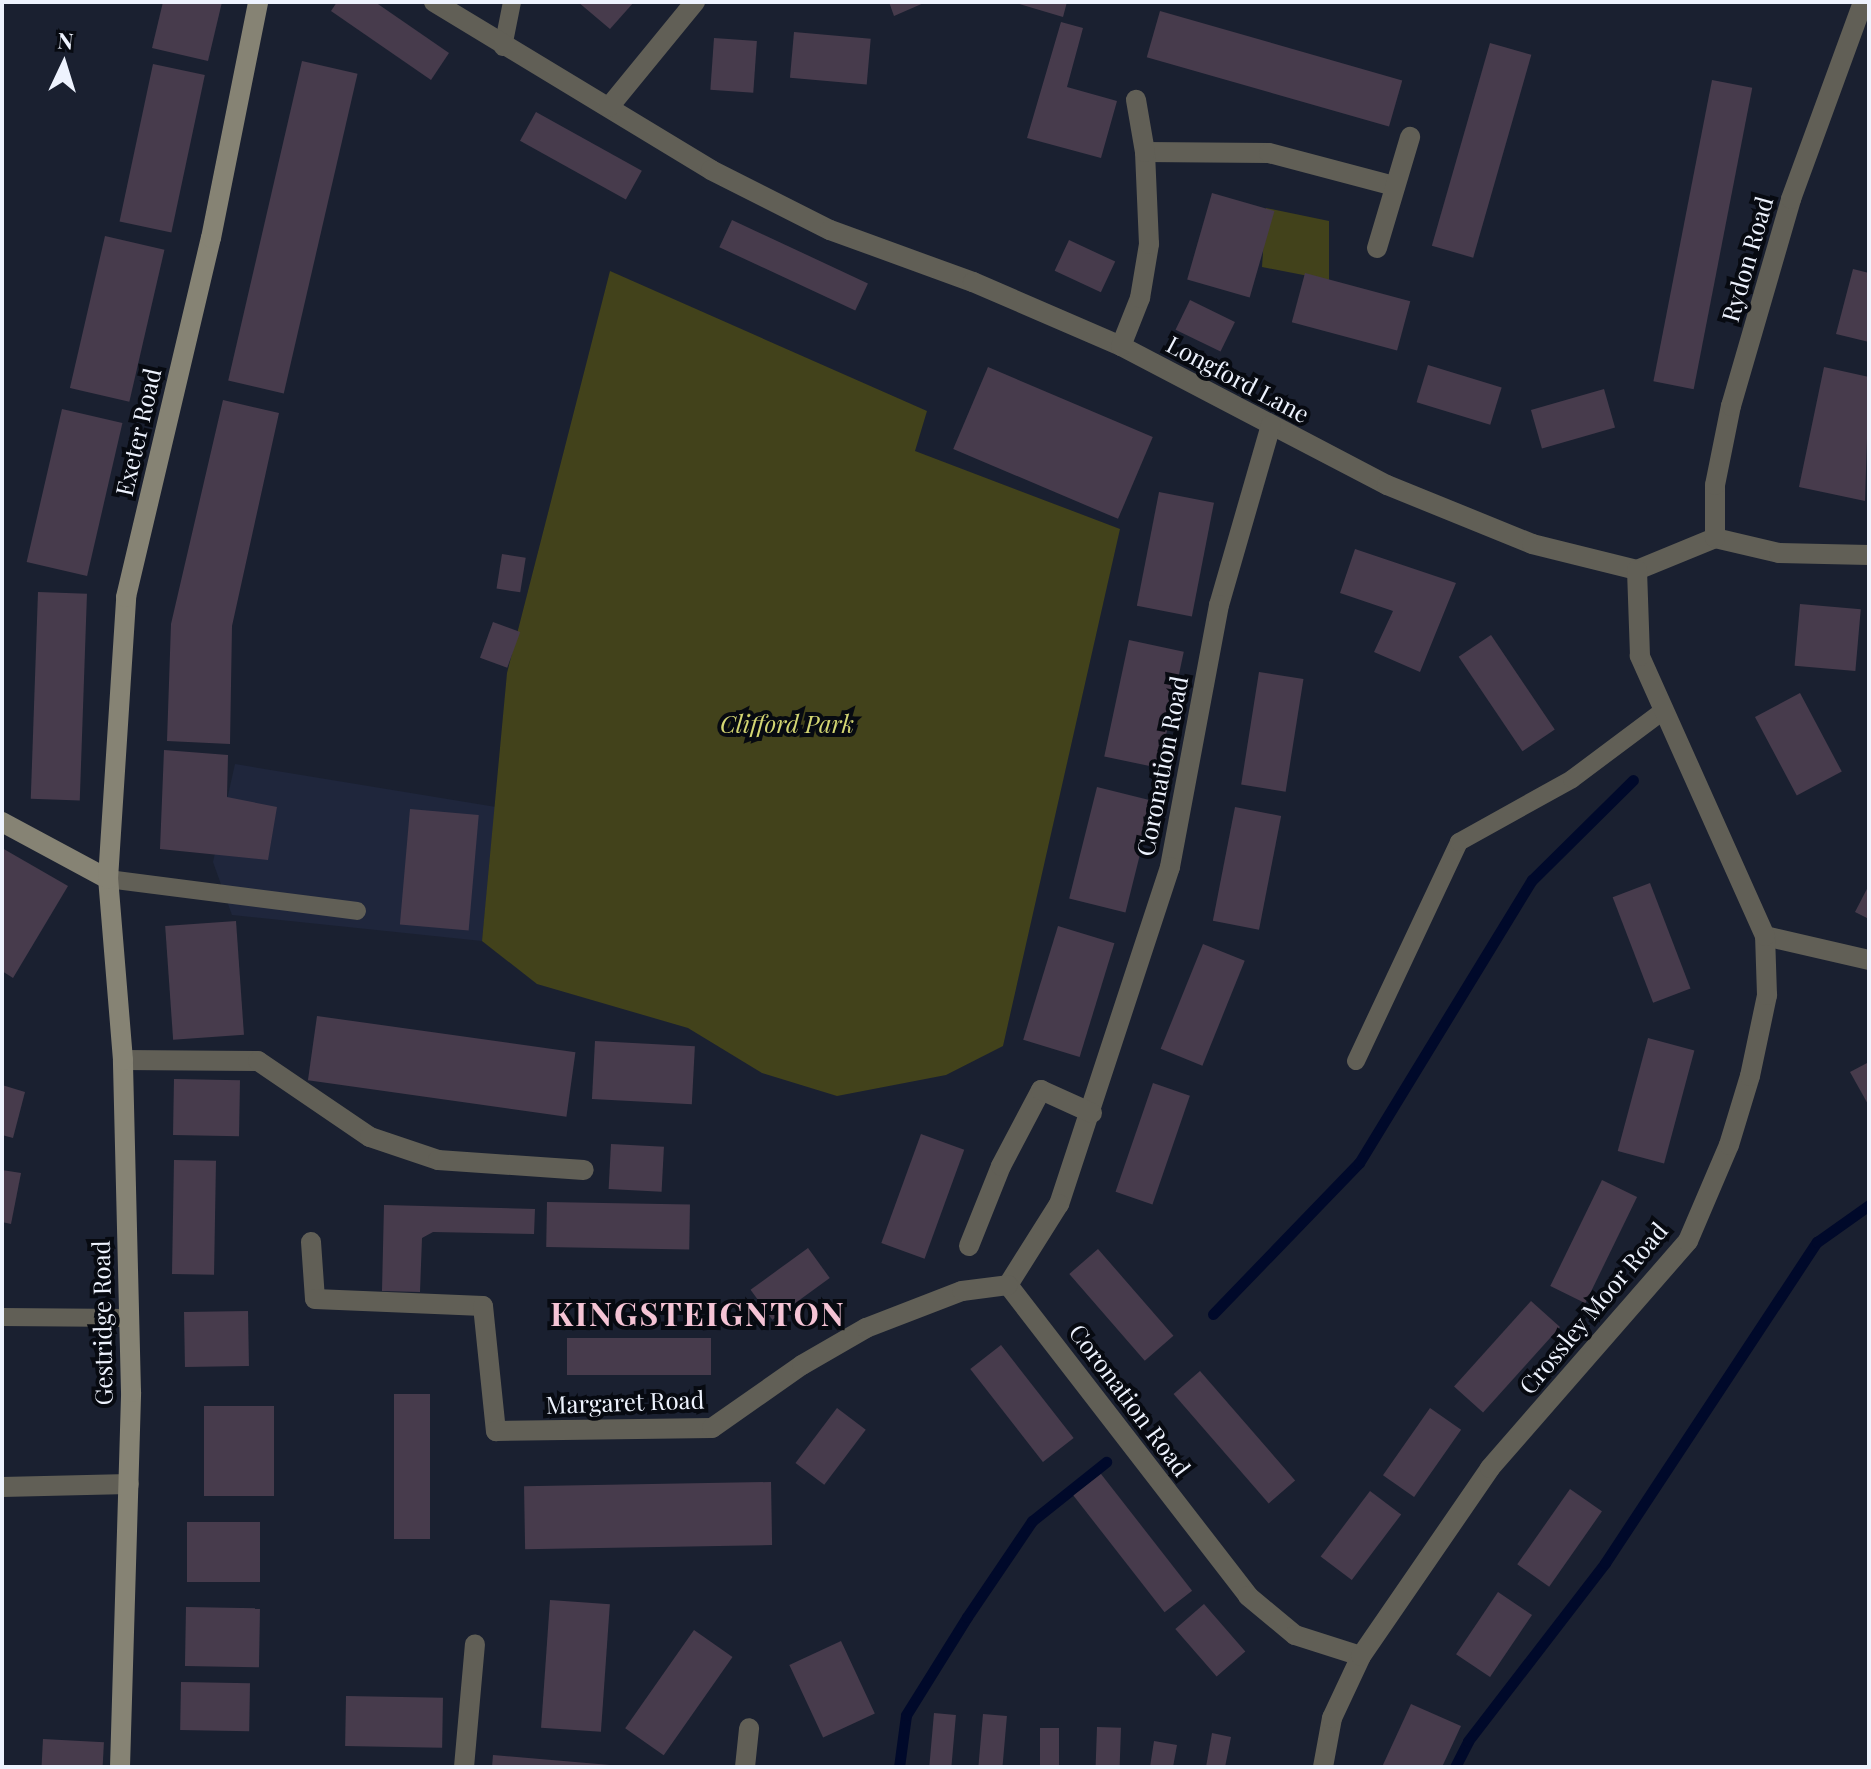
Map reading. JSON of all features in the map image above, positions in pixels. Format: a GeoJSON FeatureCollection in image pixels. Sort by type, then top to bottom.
{"type":"FeatureCollection","features":[{"type":"Feature","properties":{"kind":"main road","name":"Exeter Road"},"geometry":{"type":"LineString","coordinates":[[108,879],[126,597],[211,238],[258,2]]}},
{"type":"Feature","properties":{"kind":"main road"},"geometry":{"type":"LineString","coordinates":[[2,822],[108,879]]}},
{"type":"Feature","properties":{"kind":"main road","name":"Gestridge Road"},"geometry":{"type":"LineString","coordinates":[[108,879],[123,1060],[128,1318],[129,1484],[120,1767]]}},
{"type":"Feature","properties":{"kind":"street","name":"Longford Lane"},"geometry":{"type":"LineString","coordinates":[[434,2],[503,47],[711,170],[830,230],[973,282],[1121,346],[1387,485],[1532,544],[1637,570]]}},
{"type":"Feature","properties":{"kind":"street"},"geometry":{"type":"LineString","coordinates":[[609,107],[695,2]]}},
{"type":"Feature","properties":{"kind":"street","name":"Rydon Road"},"geometry":{"type":"LineString","coordinates":[[1715,538],[1715,485],[1731,406],[1791,199],[1863,2]]}},
{"type":"Feature","properties":{"kind":"street"},"geometry":{"type":"LineString","coordinates":[[1121,346],[1140,298],[1149,244],[1145,152],[1136,100]]}},
{"type":"Feature","properties":{"kind":"street"},"geometry":{"type":"LineString","coordinates":[[1377,248],[1410,137]]}},
{"type":"Feature","properties":{"kind":"street"},"geometry":{"type":"LineString","coordinates":[[1145,152],[1269,153],[1394,186]]}},
{"type":"Feature","properties":{"kind":"street","name":"Coronation Road"},"geometry":{"type":"LineString","coordinates":[[1271,425],[1219,605],[1170,867],[1092,1113],[1059,1204],[1008,1285],[1248,1596],[1295,1635],[1361,1656]]}},
{"type":"Feature","properties":{"kind":"street"},"geometry":{"type":"LineString","coordinates":[[1637,570],[1715,538],[1779,553],[1869,555]]}},
{"type":"Feature","properties":{"kind":"street","name":"Crossley Moor Road"},"geometry":{"type":"LineString","coordinates":[[1323,1767],[1332,1718],[1361,1656],[1490,1468],[1688,1241],[1729,1145],[1750,1076],[1767,995],[1765,936],[1640,656],[1637,570]]}},
{"type":"Feature","properties":{"kind":"street"},"geometry":{"type":"LineString","coordinates":[[1765,936],[1869,960]]}},
{"type":"Feature","properties":{"kind":"street"},"geometry":{"type":"LineString","coordinates":[[123,1060],[258,1061],[370,1137],[425,1155],[584,1170]]}},
{"type":"Feature","properties":{"kind":"street"},"geometry":{"type":"LineString","coordinates":[[969,1246],[1001,1166],[1041,1090],[1092,1113]]}},
{"type":"Feature","properties":{"kind":"street","name":"Margaret Road"},"geometry":{"type":"LineString","coordinates":[[311,1242],[315,1299],[483,1306],[496,1431],[712,1428],[866,1328],[962,1291],[1008,1285]]}},
{"type":"Feature","properties":{"kind":"street"},"geometry":{"type":"LineString","coordinates":[[2,1487],[129,1484]]}},
{"type":"Feature","properties":{"kind":"street"},"geometry":{"type":"LineString","coordinates":[[464,1767],[475,1644]]}},
{"type":"Feature","properties":{"kind":"street"},"geometry":{"type":"LineString","coordinates":[[745,1767],[749,1728]]}},
{"type":"Feature","properties":{"kind":"lane"},"geometry":{"type":"LineString","coordinates":[[503,47],[512,2]]}},
{"type":"Feature","properties":{"kind":"lane"},"geometry":{"type":"LineString","coordinates":[[1356,1061],[1459,842],[1572,779],[1663,711]]}},
{"type":"Feature","properties":{"kind":"lane"},"geometry":{"type":"LineString","coordinates":[[108,879],[357,911]]}},
{"type":"Feature","properties":{"kind":"lane"},"geometry":{"type":"LineString","coordinates":[[2,1317],[128,1318]]}},
{"type":"Feature","properties":{"kind":"shaded area"},"geometry":{"type":"Polygon","coordinates":[[[235,764],[496,807],[482,941],[232,915],[213,862],[235,764]]]}},
{"type":"Feature","properties":{"kind":"green space"},"geometry":{"type":"Polygon","coordinates":[[[1266,208],[1329,221],[1329,280],[1262,267],[1266,208]]]}},
{"type":"Feature","properties":{"kind":"green space","name":"Clifford Park"},"geometry":{"type":"Polygon","coordinates":[[[610,271],[927,411],[915,451],[1120,529],[1003,1046],[946,1075],[837,1096],[762,1073],[688,1028],[537,984],[482,941],[507,673],[610,271]]]}},
{"type":"Feature","properties":{"kind":"building"},"geometry":{"type":"Polygon","coordinates":[[[163,2],[222,2],[208,61],[152,48],[163,2]]]}},
{"type":"Feature","properties":{"kind":"building"},"geometry":{"type":"Polygon","coordinates":[[[337,2],[375,2],[449,53],[431,80],[331,11],[337,2]]]}},
{"type":"Feature","properties":{"kind":"building"},"geometry":{"type":"Polygon","coordinates":[[[578,2],[634,2],[610,29],[578,2]]]}},
{"type":"Feature","properties":{"kind":"building"},"geometry":{"type":"Polygon","coordinates":[[[889,2],[926,2],[894,16],[889,2]]]}},
{"type":"Feature","properties":{"kind":"building"},"geometry":{"type":"Polygon","coordinates":[[[1013,2],[1067,2],[1063,17],[1013,2]]]}},
{"type":"Feature","properties":{"kind":"building"},"geometry":{"type":"Polygon","coordinates":[[[1160,11],[1402,80],[1389,127],[1147,57],[1160,11]]]}},
{"type":"Feature","properties":{"kind":"building"},"geometry":{"type":"Polygon","coordinates":[[[1061,22],[1083,28],[1067,87],[1117,101],[1101,158],[1027,138],[1061,22]]]}},
{"type":"Feature","properties":{"kind":"building"},"geometry":{"type":"Polygon","coordinates":[[[794,32],[871,39],[867,85],[790,78],[794,32]]]}},
{"type":"Feature","properties":{"kind":"building"},"geometry":{"type":"Polygon","coordinates":[[[714,38],[757,41],[753,93],[710,90],[714,38]]]}},
{"type":"Feature","properties":{"kind":"building"},"geometry":{"type":"Polygon","coordinates":[[[1490,43],[1531,55],[1473,258],[1432,246],[1490,43]]]}},
{"type":"Feature","properties":{"kind":"building"},"geometry":{"type":"Polygon","coordinates":[[[302,61],[358,74],[284,393],[228,381],[302,61]]]}},
{"type":"Feature","properties":{"kind":"building"},"geometry":{"type":"Polygon","coordinates":[[[153,64],[205,75],[171,233],[120,221],[153,64]]]}},
{"type":"Feature","properties":{"kind":"building"},"geometry":{"type":"Polygon","coordinates":[[[1712,80],[1752,88],[1694,389],[1653,381],[1712,80]]]}},
{"type":"Feature","properties":{"kind":"building"},"geometry":{"type":"Polygon","coordinates":[[[536,112],[642,171],[626,200],[520,141],[536,112]]]}},
{"type":"Feature","properties":{"kind":"building"},"geometry":{"type":"Polygon","coordinates":[[[1212,193],[1274,211],[1250,297],[1187,280],[1212,193]]]}},
{"type":"Feature","properties":{"kind":"building"},"geometry":{"type":"Polygon","coordinates":[[[732,220],[868,283],[855,311],[719,247],[732,220]]]}},
{"type":"Feature","properties":{"kind":"building"},"geometry":{"type":"Polygon","coordinates":[[[105,236],[164,250],[129,402],[70,388],[105,236]]]}},
{"type":"Feature","properties":{"kind":"building"},"geometry":{"type":"Polygon","coordinates":[[[1069,240],[1115,262],[1101,292],[1055,271],[1069,240]]]}},
{"type":"Feature","properties":{"kind":"building"},"geometry":{"type":"Polygon","coordinates":[[[1853,269],[1869,273],[1869,342],[1836,334],[1853,269]]]}},
{"type":"Feature","properties":{"kind":"building"},"geometry":{"type":"Polygon","coordinates":[[[1305,273],[1410,301],[1397,350],[1292,322],[1305,273]]]}},
{"type":"Feature","properties":{"kind":"building"},"geometry":{"type":"Polygon","coordinates":[[[1190,300],[1235,322],[1220,352],[1176,330],[1190,300]]]}},
{"type":"Feature","properties":{"kind":"building"},"geometry":{"type":"Polygon","coordinates":[[[1428,365],[1502,388],[1490,425],[1417,402],[1428,365]]]}},
{"type":"Feature","properties":{"kind":"building"},"geometry":{"type":"Polygon","coordinates":[[[988,367],[1153,437],[1118,519],[953,449],[988,367]]]}},
{"type":"Feature","properties":{"kind":"building"},"geometry":{"type":"Polygon","coordinates":[[[1824,367],[1869,377],[1865,501],[1799,487],[1824,367]]]}},
{"type":"Feature","properties":{"kind":"building"},"geometry":{"type":"Polygon","coordinates":[[[1604,389],[1615,427],[1542,448],[1531,410],[1604,389]]]}},
{"type":"Feature","properties":{"kind":"building"},"geometry":{"type":"Polygon","coordinates":[[[223,400],[279,413],[232,626],[230,744],[167,741],[171,624],[223,400]]]}},
{"type":"Feature","properties":{"kind":"building"},"geometry":{"type":"Polygon","coordinates":[[[62,409],[122,423],[87,576],[27,562],[62,409]]]}},
{"type":"Feature","properties":{"kind":"building"},"geometry":{"type":"Polygon","coordinates":[[[1159,492],[1214,503],[1192,617],[1137,606],[1159,492]]]}},
{"type":"Feature","properties":{"kind":"building"},"geometry":{"type":"Polygon","coordinates":[[[1355,549],[1456,583],[1420,672],[1374,652],[1393,611],[1340,593],[1355,549]]]}},
{"type":"Feature","properties":{"kind":"building"},"geometry":{"type":"Polygon","coordinates":[[[502,554],[526,558],[520,592],[497,589],[502,554]]]}},
{"type":"Feature","properties":{"kind":"building"},"geometry":{"type":"Polygon","coordinates":[[[38,592],[87,594],[80,801],[31,799],[38,592]]]}},
{"type":"Feature","properties":{"kind":"building"},"geometry":{"type":"Polygon","coordinates":[[[1800,604],[1861,609],[1855,671],[1795,666],[1800,604]]]}},
{"type":"Feature","properties":{"kind":"building"},"geometry":{"type":"Polygon","coordinates":[[[493,622],[520,632],[507,668],[480,658],[493,622]]]}},
{"type":"Feature","properties":{"kind":"building"},"geometry":{"type":"Polygon","coordinates":[[[1491,635],[1555,730],[1522,751],[1459,657],[1491,635]]]}},
{"type":"Feature","properties":{"kind":"building"},"geometry":{"type":"Polygon","coordinates":[[[1129,640],[1184,652],[1159,768],[1104,756],[1129,640]]]}},
{"type":"Feature","properties":{"kind":"building"},"geometry":{"type":"Polygon","coordinates":[[[1259,672],[1303,679],[1286,792],[1241,785],[1259,672]]]}},
{"type":"Feature","properties":{"kind":"building"},"geometry":{"type":"Polygon","coordinates":[[[1800,693],[1842,772],[1797,796],[1755,717],[1800,693]]]}},
{"type":"Feature","properties":{"kind":"building"},"geometry":{"type":"Polygon","coordinates":[[[164,750],[228,755],[227,797],[277,807],[268,860],[160,849],[164,750]]]}},
{"type":"Feature","properties":{"kind":"building"},"geometry":{"type":"Polygon","coordinates":[[[1097,787],[1153,801],[1125,913],[1069,899],[1097,787]]]}},
{"type":"Feature","properties":{"kind":"building"},"geometry":{"type":"Polygon","coordinates":[[[1235,807],[1281,816],[1259,930],[1213,921],[1235,807]]]}},
{"type":"Feature","properties":{"kind":"building"},"geometry":{"type":"Polygon","coordinates":[[[410,809],[479,815],[469,931],[400,925],[410,809]]]}},
{"type":"Feature","properties":{"kind":"building"},"geometry":{"type":"Polygon","coordinates":[[[2,848],[68,886],[13,978],[2,971],[2,848]]]}},
{"type":"Feature","properties":{"kind":"building"},"geometry":{"type":"Polygon","coordinates":[[[1650,883],[1690,988],[1653,1003],[1613,897],[1650,883]]]}},
{"type":"Feature","properties":{"kind":"building"},"geometry":{"type":"Polygon","coordinates":[[[1869,885],[1869,919],[1855,912],[1869,885]]]}},
{"type":"Feature","properties":{"kind":"building"},"geometry":{"type":"Polygon","coordinates":[[[236,921],[244,1035],[173,1040],[165,926],[236,921]]]}},
{"type":"Feature","properties":{"kind":"building"},"geometry":{"type":"Polygon","coordinates":[[[1058,926],[1114,943],[1080,1057],[1023,1040],[1058,926]]]}},
{"type":"Feature","properties":{"kind":"building"},"geometry":{"type":"Polygon","coordinates":[[[1203,944],[1245,961],[1202,1066],[1161,1049],[1203,944]]]}},
{"type":"Feature","properties":{"kind":"building"},"geometry":{"type":"Polygon","coordinates":[[[317,1016],[575,1052],[566,1117],[308,1080],[317,1016]]]}},
{"type":"Feature","properties":{"kind":"building"},"geometry":{"type":"Polygon","coordinates":[[[1648,1038],[1694,1050],[1664,1163],[1618,1151],[1648,1038]]]}},
{"type":"Feature","properties":{"kind":"building"},"geometry":{"type":"Polygon","coordinates":[[[595,1041],[695,1046],[692,1104],[592,1099],[595,1041]]]}},
{"type":"Feature","properties":{"kind":"building"},"geometry":{"type":"Polygon","coordinates":[[[1869,1062],[1869,1106],[1850,1072],[1869,1062]]]}},
{"type":"Feature","properties":{"kind":"building"},"geometry":{"type":"Polygon","coordinates":[[[174,1079],[240,1080],[239,1136],[173,1135],[174,1079]]]}},
{"type":"Feature","properties":{"kind":"building"},"geometry":{"type":"Polygon","coordinates":[[[1153,1083],[1190,1096],[1152,1204],[1116,1192],[1153,1083]]]}},
{"type":"Feature","properties":{"kind":"building"},"geometry":{"type":"Polygon","coordinates":[[[2,1085],[25,1092],[13,1138],[2,1135],[2,1085]]]}},
{"type":"Feature","properties":{"kind":"building"},"geometry":{"type":"Polygon","coordinates":[[[921,1134],[964,1150],[925,1259],[881,1243],[921,1134]]]}},
{"type":"Feature","properties":{"kind":"building"},"geometry":{"type":"Polygon","coordinates":[[[611,1144],[664,1147],[662,1192],[609,1189],[611,1144]]]}},
{"type":"Feature","properties":{"kind":"building"},"geometry":{"type":"Polygon","coordinates":[[[174,1160],[216,1161],[214,1275],[172,1274],[174,1160]]]}},
{"type":"Feature","properties":{"kind":"building"},"geometry":{"type":"Polygon","coordinates":[[[2,1170],[21,1173],[11,1224],[2,1222],[2,1170]]]}},
{"type":"Feature","properties":{"kind":"building"},"geometry":{"type":"Polygon","coordinates":[[[1602,1180],[1637,1197],[1585,1303],[1550,1286],[1602,1180]]]}},
{"type":"Feature","properties":{"kind":"building"},"geometry":{"type":"Polygon","coordinates":[[[547,1202],[690,1204],[689,1249],[546,1247],[547,1202]]]}},
{"type":"Feature","properties":{"kind":"building"},"geometry":{"type":"Polygon","coordinates":[[[384,1205],[535,1209],[534,1234],[433,1232],[422,1238],[420,1292],[382,1291],[384,1205]]]}},
{"type":"Feature","properties":{"kind":"building"},"geometry":{"type":"Polygon","coordinates":[[[808,1248],[830,1278],[772,1320],[751,1290],[808,1248]]]}},
{"type":"Feature","properties":{"kind":"building"},"geometry":{"type":"Polygon","coordinates":[[[1098,1249],[1173,1336],[1145,1361],[1069,1274],[1098,1249]]]}},
{"type":"Feature","properties":{"kind":"building"},"geometry":{"type":"Polygon","coordinates":[[[1531,1301],[1560,1327],[1483,1413],[1454,1386],[1531,1301]]]}},
{"type":"Feature","properties":{"kind":"building"},"geometry":{"type":"Polygon","coordinates":[[[248,1311],[249,1366],[185,1367],[184,1312],[248,1311]]]}},
{"type":"Feature","properties":{"kind":"building"},"geometry":{"type":"Polygon","coordinates":[[[567,1338],[711,1338],[711,1375],[567,1375],[567,1338]]]}},
{"type":"Feature","properties":{"kind":"building"},"geometry":{"type":"Polygon","coordinates":[[[1001,1345],[1074,1438],[1043,1462],[970,1369],[1001,1345]]]}},
{"type":"Feature","properties":{"kind":"building"},"geometry":{"type":"Polygon","coordinates":[[[1200,1371],[1295,1480],[1269,1503],[1174,1394],[1200,1371]]]}},
{"type":"Feature","properties":{"kind":"building"},"geometry":{"type":"Polygon","coordinates":[[[394,1394],[430,1394],[430,1539],[394,1539],[394,1394]]]}},
{"type":"Feature","properties":{"kind":"building"},"geometry":{"type":"Polygon","coordinates":[[[204,1406],[274,1406],[274,1496],[204,1496],[204,1406]]]}},
{"type":"Feature","properties":{"kind":"building"},"geometry":{"type":"Polygon","coordinates":[[[837,1408],[866,1430],[824,1485],[795,1463],[837,1408]]]}},
{"type":"Feature","properties":{"kind":"building"},"geometry":{"type":"Polygon","coordinates":[[[1430,1408],[1461,1430],[1414,1497],[1383,1475],[1430,1408]]]}},
{"type":"Feature","properties":{"kind":"building"},"geometry":{"type":"Polygon","coordinates":[[[1101,1474],[1192,1591],[1165,1612],[1073,1496],[1101,1474]]]}},
{"type":"Feature","properties":{"kind":"building"},"geometry":{"type":"Polygon","coordinates":[[[771,1482],[772,1545],[525,1549],[524,1486],[771,1482]]]}},
{"type":"Feature","properties":{"kind":"building"},"geometry":{"type":"Polygon","coordinates":[[[1570,1489],[1602,1511],[1549,1587],[1517,1564],[1570,1489]]]}},
{"type":"Feature","properties":{"kind":"building"},"geometry":{"type":"Polygon","coordinates":[[[1370,1491],[1401,1514],[1352,1580],[1321,1556],[1370,1491]]]}},
{"type":"Feature","properties":{"kind":"building"},"geometry":{"type":"Polygon","coordinates":[[[187,1522],[260,1522],[260,1582],[187,1582],[187,1522]]]}},
{"type":"Feature","properties":{"kind":"building"},"geometry":{"type":"Polygon","coordinates":[[[1498,1592],[1532,1615],[1490,1677],[1456,1654],[1498,1592]]]}},
{"type":"Feature","properties":{"kind":"building"},"geometry":{"type":"Polygon","coordinates":[[[550,1600],[610,1604],[601,1732],[541,1728],[550,1600]]]}},
{"type":"Feature","properties":{"kind":"building"},"geometry":{"type":"Polygon","coordinates":[[[1204,1604],[1245,1652],[1217,1676],[1175,1629],[1204,1604]]]}},
{"type":"Feature","properties":{"kind":"building"},"geometry":{"type":"Polygon","coordinates":[[[186,1607],[260,1608],[259,1667],[185,1666],[186,1607]]]}},
{"type":"Feature","properties":{"kind":"building"},"geometry":{"type":"Polygon","coordinates":[[[694,1630],[733,1657],[664,1755],[625,1728],[694,1630]]]}},
{"type":"Feature","properties":{"kind":"building"},"geometry":{"type":"Polygon","coordinates":[[[841,1641],[875,1714],[823,1738],[789,1665],[841,1641]]]}},
{"type":"Feature","properties":{"kind":"building"},"geometry":{"type":"Polygon","coordinates":[[[181,1682],[250,1683],[249,1731],[180,1730],[181,1682]]]}},
{"type":"Feature","properties":{"kind":"building"},"geometry":{"type":"Polygon","coordinates":[[[346,1696],[443,1698],[442,1748],[345,1746],[346,1696]]]}},
{"type":"Feature","properties":{"kind":"building"},"geometry":{"type":"Polygon","coordinates":[[[1411,1704],[1461,1726],[1442,1767],[1382,1767],[1411,1704]]]}},
{"type":"Feature","properties":{"kind":"building"},"geometry":{"type":"Polygon","coordinates":[[[934,1713],[956,1715],[951,1767],[929,1767],[934,1713]]]}},
{"type":"Feature","properties":{"kind":"building"},"geometry":{"type":"Polygon","coordinates":[[[983,1714],[1007,1716],[1002,1767],[978,1767],[983,1714]]]}},
{"type":"Feature","properties":{"kind":"building"},"geometry":{"type":"Polygon","coordinates":[[[1097,1727],[1121,1728],[1120,1767],[1096,1767],[1097,1727]]]}},
{"type":"Feature","properties":{"kind":"building"},"geometry":{"type":"Polygon","coordinates":[[[1040,1728],[1059,1728],[1059,1767],[1040,1767],[1040,1728]]]}},
{"type":"Feature","properties":{"kind":"building"},"geometry":{"type":"Polygon","coordinates":[[[1212,1733],[1231,1737],[1225,1767],[1206,1767],[1212,1733]]]}},
{"type":"Feature","properties":{"kind":"building"},"geometry":{"type":"Polygon","coordinates":[[[43,1739],[104,1742],[103,1767],[42,1767],[43,1739]]]}},
{"type":"Feature","properties":{"kind":"building"},"geometry":{"type":"Polygon","coordinates":[[[1154,1741],[1177,1745],[1173,1767],[1150,1767],[1154,1741]]]}},
{"type":"Feature","properties":{"kind":"building"},"geometry":{"type":"Polygon","coordinates":[[[493,1755],[610,1765],[610,1767],[492,1767],[493,1755]]]}},
{"type":"Feature","properties":{"kind":"waterway"},"geometry":{"type":"LineString","coordinates":[[1213,1314],[1359,1163],[1532,880],[1633,780]]}},
{"type":"Feature","properties":{"kind":"waterway"},"geometry":{"type":"LineString","coordinates":[[1455,1767],[1468,1741],[1605,1563],[1817,1242],[1869,1205]]}},
{"type":"Feature","properties":{"kind":"waterway"},"geometry":{"type":"LineString","coordinates":[[899,1767],[906,1715],[1032,1521],[1106,1462]]}},
{"type":"Feature","properties":{"kind":"district","name":"KINGSTEIGNTON"},"geometry":{"type":"Point","coordinates":[698,1313]}}]}
